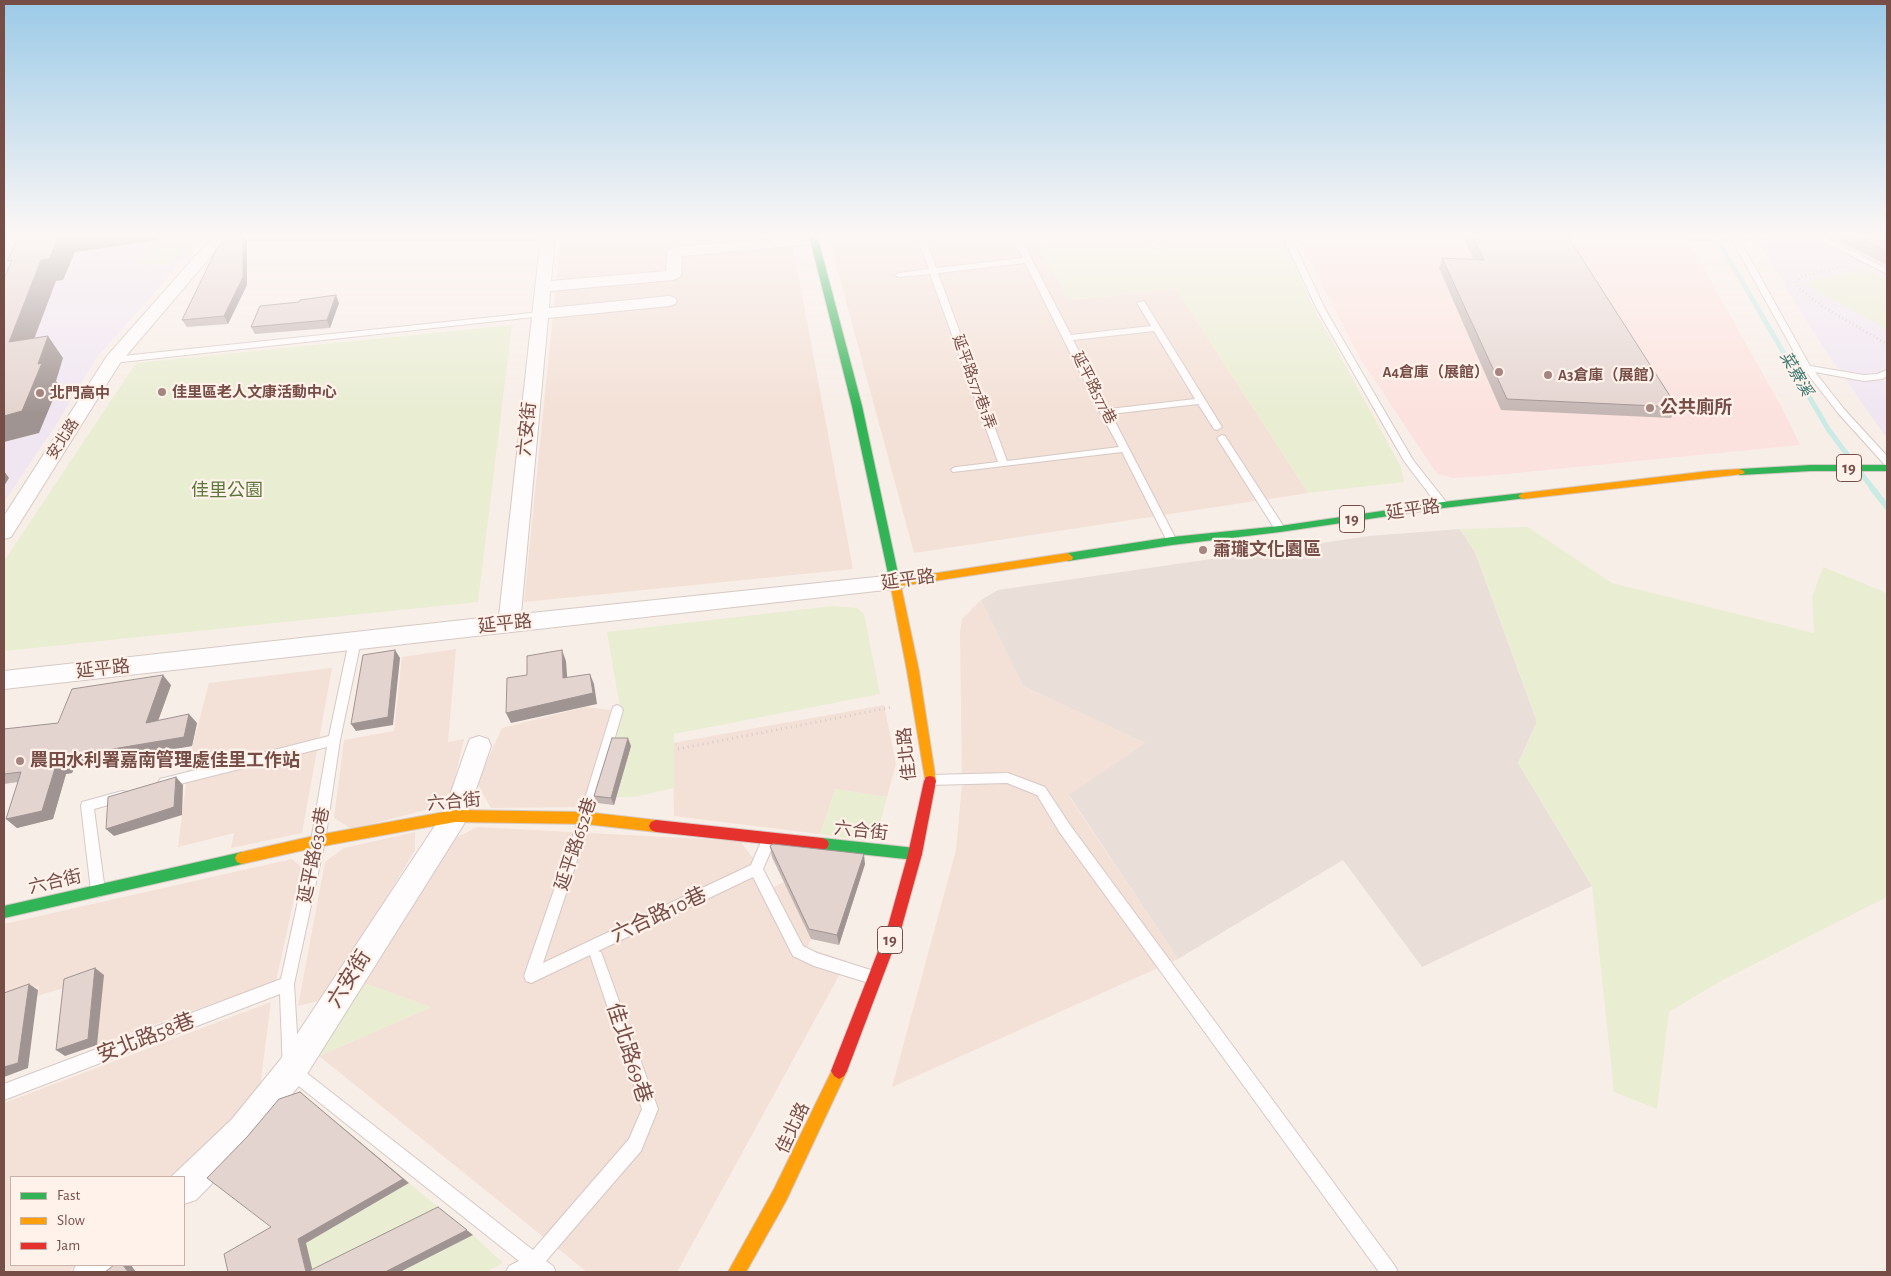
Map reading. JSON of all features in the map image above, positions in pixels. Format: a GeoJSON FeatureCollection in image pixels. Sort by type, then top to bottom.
{"type":"FeatureCollection","features":[{"type":"Feature","properties":{"kind":"main road","name":"佳北路"},"geometry":{"type":"LineString","coordinates":[[737,1272],[780,1195],[831,1087],[876,978],[895,926],[915,854],[930,780],[918,702],[895,583],[857,406],[829,295]]}},
{"type":"Feature","properties":{"kind":"main road","name":"延平路"},"geometry":{"type":"LineString","coordinates":[[895,583],[1172,541],[1280,529],[1443,505],[1709,474],[1811,468],[1887,468]]}},
{"type":"Feature","properties":{"kind":"main road","name":"六合街"},"geometry":{"type":"LineString","coordinates":[[4,912],[318,841],[455,816],[585,818],[915,854]]}},
{"type":"Feature","properties":{"kind":"street","name":"安北路"},"geometry":{"type":"LineString","coordinates":[[4,532],[114,360],[171,295]]}},
{"type":"Feature","properties":{"kind":"street","name":"六安街"},"geometry":{"type":"LineString","coordinates":[[509,623],[541,295]]}},
{"type":"Feature","properties":{"kind":"street"},"geometry":{"type":"LineString","coordinates":[[540,314],[670,301]]}},
{"type":"Feature","properties":{"kind":"street","name":"延平路"},"geometry":{"type":"LineString","coordinates":[[4,680],[509,623],[895,583]]}},
{"type":"Feature","properties":{"kind":"street","name":"六安街"},"geometry":{"type":"LineString","coordinates":[[185,1187],[243,1130],[291,1070],[455,816],[479,746]]}},
{"type":"Feature","properties":{"kind":"lane","name":"延平路577巷1弄"},"geometry":{"type":"LineString","coordinates":[[942,295],[1004,464]]}},
{"type":"Feature","properties":{"kind":"lane","name":"延平路577巷"},"geometry":{"type":"LineString","coordinates":[[1046,295],[1172,541]]}},
{"type":"Feature","properties":{"kind":"lane"},"geometry":{"type":"LineString","coordinates":[[1314,295],[1409,461],[1443,505]]}},
{"type":"Feature","properties":{"kind":"lane"},"geometry":{"type":"LineString","coordinates":[[1766,295],[1807,368],[1841,411],[1887,462]]}},
{"type":"Feature","properties":{"kind":"lane"},"geometry":{"type":"LineString","coordinates":[[1141,303],[1200,401],[1218,427]]}},
{"type":"Feature","properties":{"kind":"lane"},"geometry":{"type":"LineString","coordinates":[[114,360],[540,314]]}},
{"type":"Feature","properties":{"kind":"lane"},"geometry":{"type":"LineString","coordinates":[[1068,338],[1157,328]]}},
{"type":"Feature","properties":{"kind":"lane"},"geometry":{"type":"LineString","coordinates":[[1807,368],[1864,378],[1879,377],[1887,373]]}},
{"type":"Feature","properties":{"kind":"lane"},"geometry":{"type":"LineString","coordinates":[[1106,412],[1200,401]]}},
{"type":"Feature","properties":{"kind":"lane"},"geometry":{"type":"LineString","coordinates":[[1222,438],[1280,529]]}},
{"type":"Feature","properties":{"kind":"lane"},"geometry":{"type":"LineString","coordinates":[[956,470],[1124,449]]}},
{"type":"Feature","properties":{"kind":"lane","name":"延平路630巷"},"geometry":{"type":"LineString","coordinates":[[291,1070],[287,984],[318,841],[334,740],[355,641]]}},
{"type":"Feature","properties":{"kind":"lane","name":"延平路652巷"},"geometry":{"type":"LineString","coordinates":[[531,976],[585,818],[617,710]]}},
{"type":"Feature","properties":{"kind":"lane"},"geometry":{"type":"LineString","coordinates":[[152,787],[198,773],[334,740]]}},
{"type":"Feature","properties":{"kind":"lane"},"geometry":{"type":"LineString","coordinates":[[930,780],[1008,778],[1041,791],[1065,829],[1389,1272]]}},
{"type":"Feature","properties":{"kind":"lane"},"geometry":{"type":"LineString","coordinates":[[98,891],[87,806],[133,792]]}},
{"type":"Feature","properties":{"kind":"lane"},"geometry":{"type":"LineString","coordinates":[[769,838],[756,869],[798,951],[814,959],[876,978]]}},
{"type":"Feature","properties":{"kind":"lane","name":"六合路10巷"},"geometry":{"type":"LineString","coordinates":[[531,976],[756,869]]}},
{"type":"Feature","properties":{"kind":"lane","name":"佳北路69巷"},"geometry":{"type":"LineString","coordinates":[[541,1267],[635,1145],[650,1109],[596,957]]}},
{"type":"Feature","properties":{"kind":"lane","name":"安北路58巷"},"geometry":{"type":"LineString","coordinates":[[4,1092],[287,984]]}},
{"type":"Feature","properties":{"kind":"lane"},"geometry":{"type":"LineString","coordinates":[[291,1070],[541,1267]]}},
{"type":"Feature","properties":{"kind":"lane"},"geometry":{"type":"LineString","coordinates":[[515,1272],[541,1267]]}},
{"type":"Feature","properties":{"kind":"path"},"geometry":{"type":"LineString","coordinates":[[1807,295],[1824,308],[1887,344]]}},
{"type":"Feature","properties":{"kind":"path"},"geometry":{"type":"LineString","coordinates":[[678,749],[918,702]]}},
{"type":"Feature","properties":{"kind":"shaded area"},"geometry":{"type":"Polygon","coordinates":[[[4,295],[153,295],[97,357],[54,428],[4,502],[4,295]]]}},
{"type":"Feature","properties":{"kind":"shaded area"},"geometry":{"type":"Polygon","coordinates":[[[555,295],[802,295],[853,569],[524,602],[555,295]]]}},
{"type":"Feature","properties":{"kind":"shaded area"},"geometry":{"type":"Polygon","coordinates":[[[844,295],[1066,295],[1069,300],[1122,295],[1180,295],[1308,493],[914,553],[844,295]]]}},
{"type":"Feature","properties":{"kind":"shaded area"},"geometry":{"type":"Polygon","coordinates":[[[1327,295],[1718,295],[1781,406],[1800,445],[1453,478],[1437,474],[1361,360],[1327,295]]]}},
{"type":"Feature","properties":{"kind":"shaded area"},"geometry":{"type":"Polygon","coordinates":[[[1790,295],[1887,295],[1887,439],[1821,344],[1790,295]]]}},
{"type":"Feature","properties":{"kind":"shaded area"},"geometry":{"type":"Polygon","coordinates":[[[1460,529],[1475,552],[1537,722],[1518,763],[1592,886],[1422,967],[1343,860],[1178,959],[1069,795],[1145,743],[1023,686],[981,600],[998,590],[1369,536],[1460,529]]]}},
{"type":"Feature","properties":{"kind":"shaded area"},"geometry":{"type":"Polygon","coordinates":[[[981,600],[1023,686],[1145,743],[1069,796],[1178,959],[892,1087],[956,850],[962,784],[960,633],[962,619],[981,600]]]}},
{"type":"Feature","properties":{"kind":"shaded area"},"geometry":{"type":"Polygon","coordinates":[[[456,649],[448,742],[464,739],[452,790],[433,808],[352,829],[334,818],[344,740],[394,731],[402,657],[456,649]]]}},
{"type":"Feature","properties":{"kind":"shaded area"},"geometry":{"type":"Polygon","coordinates":[[[332,668],[302,833],[231,848],[234,833],[178,847],[189,760],[209,683],[332,668]]]}},
{"type":"Feature","properties":{"kind":"shaded area"},"geometry":{"type":"Polygon","coordinates":[[[884,705],[896,764],[887,797],[835,789],[820,834],[674,816],[673,743],[884,705]]]}},
{"type":"Feature","properties":{"kind":"shaded area"},"geometry":{"type":"Polygon","coordinates":[[[585,707],[611,710],[582,807],[491,808],[477,783],[502,728],[585,707]]]}},
{"type":"Feature","properties":{"kind":"shaded area"},"geometry":{"type":"Polygon","coordinates":[[[477,827],[740,841],[758,865],[768,890],[784,882],[811,939],[807,948],[847,961],[677,1272],[587,1272],[319,1056],[431,1007],[361,982],[456,838],[477,827]]]}},
{"type":"Feature","properties":{"kind":"shaded area"},"geometry":{"type":"Polygon","coordinates":[[[415,832],[415,850],[326,999],[298,1006],[325,862],[344,848],[415,832]]]}},
{"type":"Feature","properties":{"kind":"shaded area"},"geometry":{"type":"Polygon","coordinates":[[[292,859],[301,867],[276,981],[97,1045],[74,985],[37,996],[39,986],[4,996],[4,924],[292,859]]]}},
{"type":"Feature","properties":{"kind":"shaded area"},"geometry":{"type":"Polygon","coordinates":[[[271,1002],[260,1087],[212,1144],[176,1176],[10,1176],[10,1266],[76,1266],[69,1272],[4,1272],[4,1103],[271,1002]]]}},
{"type":"Feature","properties":{"kind":"green space"},"geometry":{"type":"Polygon","coordinates":[[[1066,295],[1122,295],[1069,300],[1066,295]]]}},
{"type":"Feature","properties":{"kind":"green space"},"geometry":{"type":"Polygon","coordinates":[[[1180,295],[1308,295],[1401,467],[1404,482],[1308,493],[1180,295]]]}},
{"type":"Feature","properties":{"kind":"green space"},"geometry":{"type":"Polygon","coordinates":[[[1824,295],[1887,295],[1887,330],[1824,295]]]}},
{"type":"Feature","properties":{"kind":"green space","name":"佳里公園"},"geometry":{"type":"Polygon","coordinates":[[[512,325],[478,602],[4,651],[4,561],[136,363],[512,325]]]}},
{"type":"Feature","properties":{"kind":"green space"},"geometry":{"type":"Polygon","coordinates":[[[1528,527],[1612,583],[1814,633],[1812,597],[1823,567],[1887,594],[1887,897],[1719,982],[1669,1012],[1657,1109],[1614,1092],[1592,886],[1518,763],[1537,722],[1475,552],[1460,529],[1528,527]]]}},
{"type":"Feature","properties":{"kind":"green space"},"geometry":{"type":"Polygon","coordinates":[[[833,606],[857,608],[864,614],[880,694],[674,734],[674,788],[634,797],[617,797],[631,746],[613,745],[621,714],[607,632],[833,606]]]}},
{"type":"Feature","properties":{"kind":"green space"},"geometry":{"type":"Polygon","coordinates":[[[835,789],[887,797],[879,827],[864,841],[820,834],[835,789]]]}},
{"type":"Feature","properties":{"kind":"green space"},"geometry":{"type":"Polygon","coordinates":[[[361,982],[431,1007],[319,1056],[361,982]]]}},
{"type":"Feature","properties":{"kind":"green space"},"geometry":{"type":"Polygon","coordinates":[[[409,1183],[444,1212],[313,1272],[306,1243],[409,1183]]]}},
{"type":"Feature","properties":{"kind":"green space"},"geometry":{"type":"Polygon","coordinates":[[[473,1235],[503,1263],[486,1272],[400,1272],[473,1235]]]}},
{"type":"Feature","properties":{"kind":"building"},"geometry":{"type":"Polygon","coordinates":[[[4,295],[28,295],[9,342],[48,336],[38,364],[42,363],[22,411],[4,416],[4,295]]]}},
{"type":"Feature","properties":{"kind":"building"},"geometry":{"type":"Polygon","coordinates":[[[194,295],[234,295],[224,316],[182,320],[194,295]]]}},
{"type":"Feature","properties":{"kind":"building"},"geometry":{"type":"Polygon","coordinates":[[[336,295],[327,320],[251,327],[260,306],[299,302],[300,300],[336,295]]]}},
{"type":"Feature","properties":{"kind":"building"},"geometry":{"type":"Polygon","coordinates":[[[1459,295],[1605,295],[1677,407],[1507,399],[1459,295]]]}},
{"type":"Feature","properties":{"kind":"building"},"geometry":{"type":"Polygon","coordinates":[[[395,650],[388,717],[351,724],[363,655],[395,650]]]}},
{"type":"Feature","properties":{"kind":"building"},"geometry":{"type":"Polygon","coordinates":[[[562,650],[563,678],[590,674],[593,693],[506,713],[507,678],[527,675],[527,656],[562,650]]]}},
{"type":"Feature","properties":{"kind":"building"},"geometry":{"type":"Polygon","coordinates":[[[163,675],[146,723],[189,714],[184,737],[65,757],[62,764],[56,765],[42,811],[6,819],[21,772],[4,774],[4,729],[58,723],[72,689],[163,675]]]}},
{"type":"Feature","properties":{"kind":"building"},"geometry":{"type":"Polygon","coordinates":[[[612,738],[628,738],[611,798],[594,796],[612,738]]]}},
{"type":"Feature","properties":{"kind":"building"},"geometry":{"type":"Polygon","coordinates":[[[176,777],[174,807],[106,829],[108,797],[176,777]]]}},
{"type":"Feature","properties":{"kind":"building"},"geometry":{"type":"Polygon","coordinates":[[[773,844],[864,854],[837,935],[809,929],[770,846],[773,844]]]}},
{"type":"Feature","properties":{"kind":"building"},"geometry":{"type":"Polygon","coordinates":[[[95,968],[88,1039],[56,1050],[64,979],[95,968]]]}},
{"type":"Feature","properties":{"kind":"building"},"geometry":{"type":"Polygon","coordinates":[[[29,984],[18,1063],[4,1067],[4,993],[29,984]]]}},
{"type":"Feature","properties":{"kind":"building"},"geometry":{"type":"Polygon","coordinates":[[[300,1092],[403,1179],[298,1239],[306,1272],[228,1272],[224,1254],[271,1227],[207,1178],[247,1137],[279,1099],[300,1092]]]}},
{"type":"Feature","properties":{"kind":"building"},"geometry":{"type":"Polygon","coordinates":[[[438,1207],[467,1230],[385,1272],[307,1272],[438,1207]]]}},
{"type":"Feature","properties":{"kind":"building"},"geometry":{"type":"Polygon","coordinates":[[[113,1266],[124,1266],[128,1272],[105,1272],[113,1266]]]}},
{"type":"Feature","properties":{"kind":"waterway","name":"菜寮溪"},"geometry":{"type":"LineString","coordinates":[[1750,295],[1828,429],[1873,489]]}},
{"type":"Feature","properties":{"kind":"waterway","name":"菜寮溪"},"geometry":{"type":"LineString","coordinates":[[1872,488],[1887,507]]}},
{"type":"Feature","properties":{"kind":"traffic: fast"},"geometry":{"type":"LineString","coordinates":[[828,295],[857,406],[895,583]]}},
{"type":"Feature","properties":{"kind":"traffic: fast"},"geometry":{"type":"LineString","coordinates":[[1740,472],[1811,468],[1887,468]]}},
{"type":"Feature","properties":{"kind":"traffic: fast"},"geometry":{"type":"LineString","coordinates":[[1068,557],[1172,541],[1280,529],[1443,505],[1523,496]]}},
{"type":"Feature","properties":{"kind":"traffic: fast"},"geometry":{"type":"LineString","coordinates":[[822,844],[915,854]]}},
{"type":"Feature","properties":{"kind":"traffic: fast"},"geometry":{"type":"LineString","coordinates":[[4,912],[242,858]]}},
{"type":"Feature","properties":{"kind":"traffic: slow"},"geometry":{"type":"LineString","coordinates":[[1523,496],[1740,472]]}},
{"type":"Feature","properties":{"kind":"traffic: slow"},"geometry":{"type":"LineString","coordinates":[[930,781],[913,671],[895,583],[1068,557]]}},
{"type":"Feature","properties":{"kind":"traffic: slow"},"geometry":{"type":"LineString","coordinates":[[242,858],[318,841],[455,816],[585,818],[656,826]]}},
{"type":"Feature","properties":{"kind":"traffic: slow"},"geometry":{"type":"LineString","coordinates":[[737,1272],[780,1195],[839,1071]]}},
{"type":"Feature","properties":{"kind":"traffic: jam"},"geometry":{"type":"LineString","coordinates":[[839,1071],[895,926],[915,854],[930,781]]}},
{"type":"Feature","properties":{"kind":"traffic: jam"},"geometry":{"type":"LineString","coordinates":[[656,826],[822,844]]}},
{"type":"Feature","properties":{"kind":"place","name":"A4倉庫（展館）"},"geometry":{"type":"Point","coordinates":[1499,372]}},
{"type":"Feature","properties":{"kind":"place","name":"A3倉庫（展館）"},"geometry":{"type":"Point","coordinates":[1548,375]}},
{"type":"Feature","properties":{"kind":"place","name":"佳里區老人文康活動中心"},"geometry":{"type":"Point","coordinates":[162,392]}},
{"type":"Feature","properties":{"kind":"place","name":"北門高中"},"geometry":{"type":"Point","coordinates":[40,393]}},
{"type":"Feature","properties":{"kind":"place","name":"公共廁所"},"geometry":{"type":"Point","coordinates":[1650,408]}},
{"type":"Feature","properties":{"kind":"place","name":"蕭瓏文化園區"},"geometry":{"type":"Point","coordinates":[1203,550]}},
{"type":"Feature","properties":{"kind":"place","name":"農田水利署嘉南管理處佳里工作站"},"geometry":{"type":"Point","coordinates":[20,761]}}]}
